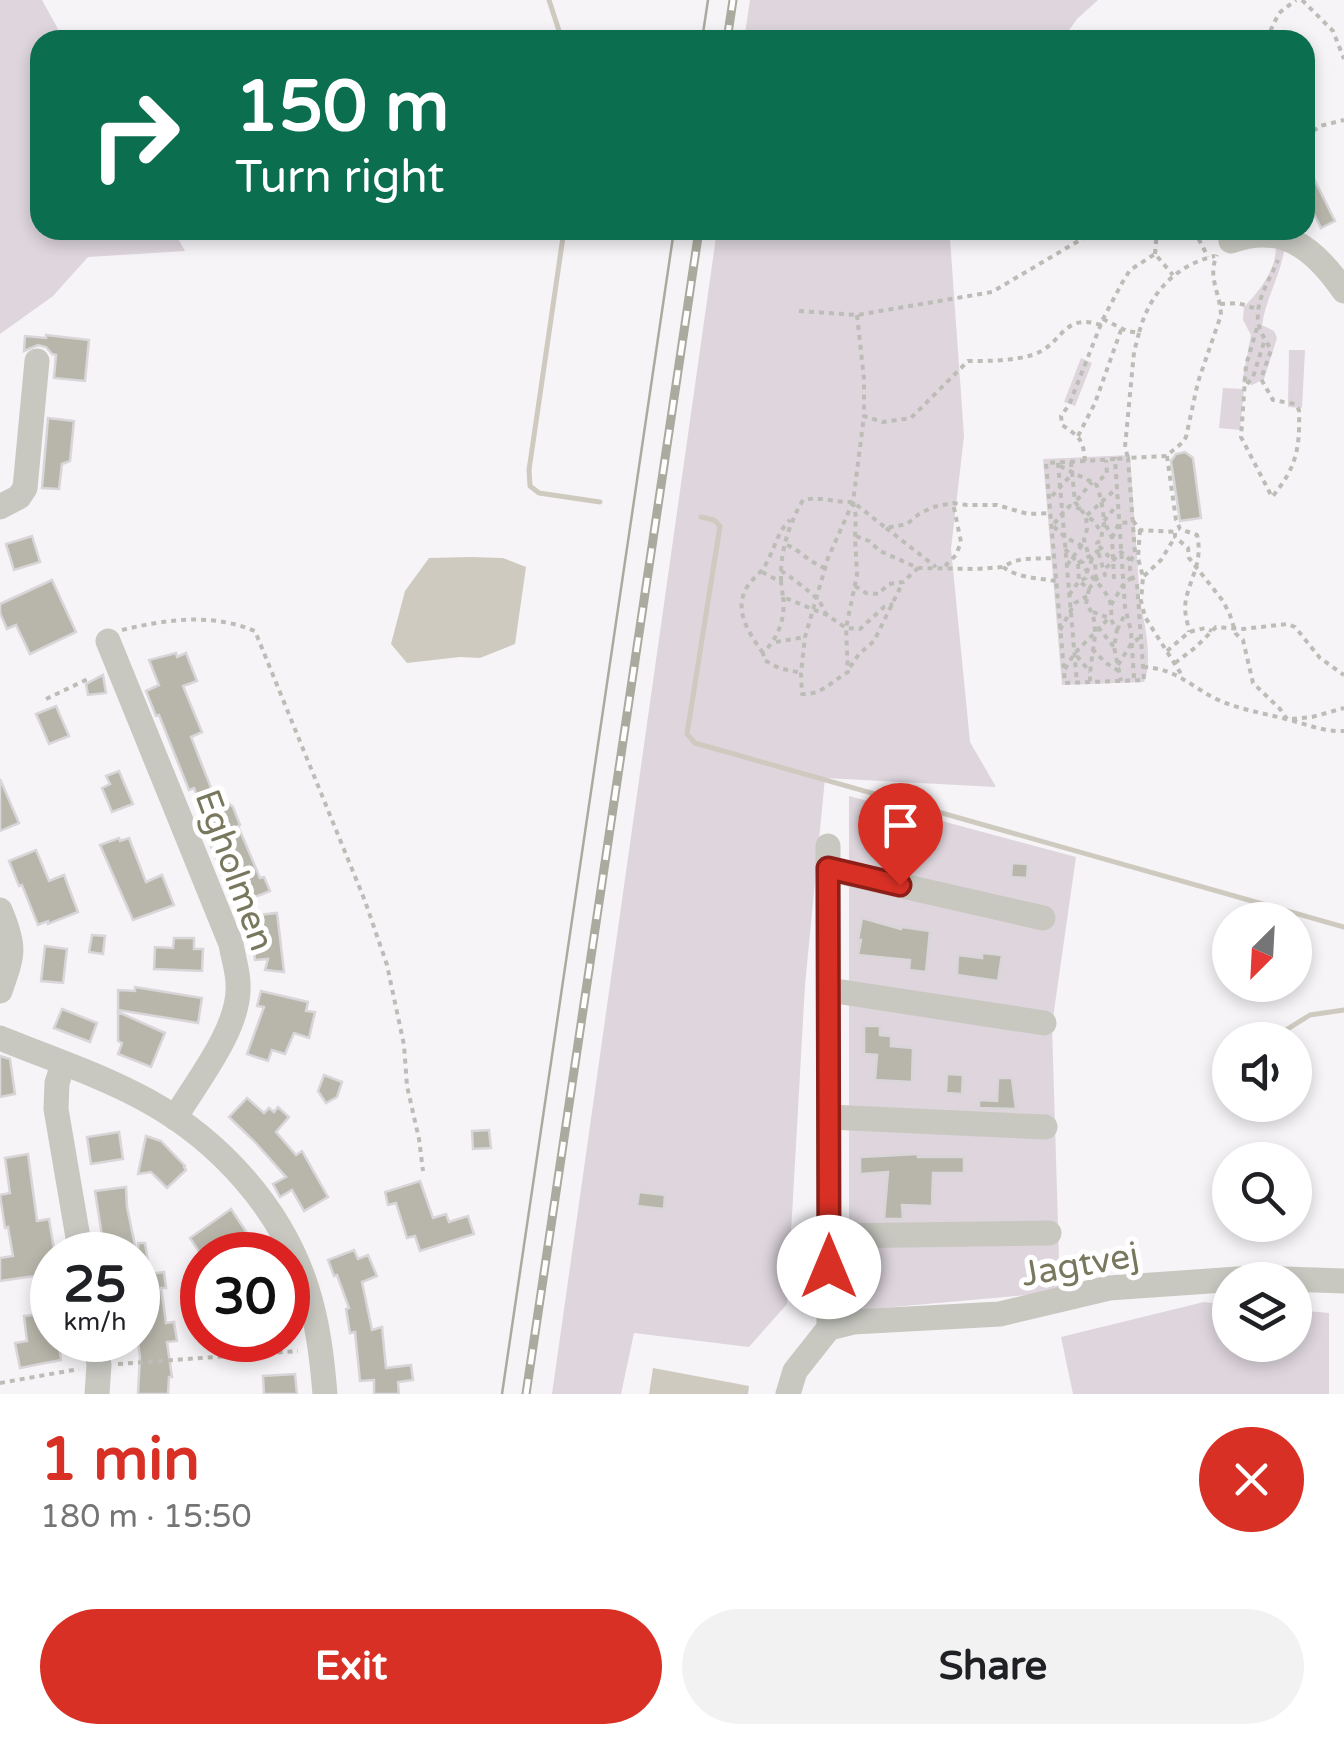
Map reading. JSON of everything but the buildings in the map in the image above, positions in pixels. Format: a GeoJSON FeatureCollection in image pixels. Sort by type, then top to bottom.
{"type":"FeatureCollection","features":[{"type":"Feature","properties":{"kind":"street"},"geometry":{"type":"LineString","coordinates":[[1235,240],[1292,240],[1327,267],[1344,291]]}},
{"type":"Feature","properties":{"kind":"street"},"geometry":{"type":"LineString","coordinates":[[0,507],[25,488],[37,361]]}},
{"type":"Feature","properties":{"kind":"street","name":"Egholmen"},"geometry":{"type":"LineString","coordinates":[[108,640],[231,944],[238,984],[230,1027],[175,1118]]}},
{"type":"Feature","properties":{"kind":"street"},"geometry":{"type":"LineString","coordinates":[[788,1394],[795,1372],[829,1328],[828,857],[1043,918]]}},
{"type":"Feature","properties":{"kind":"street"},"geometry":{"type":"LineString","coordinates":[[0,910],[12,946],[0,991]]}},
{"type":"Feature","properties":{"kind":"street"},"geometry":{"type":"LineString","coordinates":[[828,990],[1044,1024]]}},
{"type":"Feature","properties":{"kind":"street"},"geometry":{"type":"LineString","coordinates":[[0,1038],[124,1089],[175,1118],[218,1152],[254,1190],[282,1234],[307,1288],[321,1350],[325,1394]]}},
{"type":"Feature","properties":{"kind":"street"},"geometry":{"type":"LineString","coordinates":[[64,1064],[57,1084],[56,1109],[77,1232]]}},
{"type":"Feature","properties":{"kind":"street"},"geometry":{"type":"LineString","coordinates":[[829,1117],[1046,1127]]}},
{"type":"Feature","properties":{"kind":"street"},"geometry":{"type":"LineString","coordinates":[[830,1236],[1049,1233]]}},
{"type":"Feature","properties":{"kind":"street","name":"Jagtvej"},"geometry":{"type":"LineString","coordinates":[[829,1328],[852,1322],[1000,1314],[1109,1288],[1252,1278],[1344,1282]]}},
{"type":"Feature","properties":{"kind":"street"},"geometry":{"type":"LineString","coordinates":[[96,1394],[97,1362]]}},
{"type":"Feature","properties":{"kind":"path"},"geometry":{"type":"LineString","coordinates":[[1270,30],[1278,13],[1299,0],[1333,32],[1344,60]]}},
{"type":"Feature","properties":{"kind":"path"},"geometry":{"type":"LineString","coordinates":[[1308,5],[1316,0]]}},
{"type":"Feature","properties":{"kind":"path"},"geometry":{"type":"LineString","coordinates":[[1315,130],[1344,120]]}},
{"type":"Feature","properties":{"kind":"path"},"geometry":{"type":"LineString","coordinates":[[799,311],[858,315],[992,292],[1080,240]]}},
{"type":"Feature","properties":{"kind":"path"},"geometry":{"type":"LineString","coordinates":[[1156,240],[1155,254],[1173,275]]}},
{"type":"Feature","properties":{"kind":"path"},"geometry":{"type":"LineString","coordinates":[[1199,240],[1208,258]]}},
{"type":"Feature","properties":{"kind":"path"},"geometry":{"type":"LineString","coordinates":[[1235,240],[1173,275],[1152,300],[1134,352],[1125,447],[1128,458],[1135,554],[1130,560],[1131,578],[1137,584],[1144,680],[1064,683],[1046,462],[1058,463],[1071,461],[1115,460],[1128,458],[1167,456],[1182,445],[1221,315],[1211,268],[1235,240]]}},
{"type":"Feature","properties":{"kind":"path"},"geometry":{"type":"LineString","coordinates":[[1257,328],[1271,350],[1262,379],[1273,400],[1295,404],[1299,410],[1296,454],[1288,478],[1272,497],[1242,437],[1246,364],[1257,328],[1256,308],[1280,256],[1292,240]]}},
{"type":"Feature","properties":{"kind":"path"},"geometry":{"type":"LineString","coordinates":[[1085,461],[1084,445],[1062,425],[1061,416],[1102,322],[1130,270],[1155,254]]}},
{"type":"Feature","properties":{"kind":"path"},"geometry":{"type":"LineString","coordinates":[[1220,304],[1238,302],[1256,308]]}},
{"type":"Feature","properties":{"kind":"path"},"geometry":{"type":"LineString","coordinates":[[848,672],[846,628],[857,575],[854,502],[864,416],[858,315]]}},
{"type":"Feature","properties":{"kind":"path"},"geometry":{"type":"LineString","coordinates":[[864,416],[883,422],[911,418],[968,361],[1030,356],[1047,348],[1074,322],[1102,322],[1139,332]]}},
{"type":"Feature","properties":{"kind":"path"},"geometry":{"type":"LineString","coordinates":[[1078,436],[1096,403],[1122,328]]}},
{"type":"Feature","properties":{"kind":"path"},"geometry":{"type":"LineString","coordinates":[[1247,384],[1265,339]]}},
{"type":"Feature","properties":{"kind":"path"},"geometry":{"type":"LineString","coordinates":[[1253,377],[1262,379]]}},
{"type":"Feature","properties":{"kind":"path"},"geometry":{"type":"LineString","coordinates":[[1167,456],[1177,533],[1188,548],[1189,558],[1223,601],[1236,634],[1243,640],[1253,683],[1287,720]]}},
{"type":"Feature","properties":{"kind":"path"},"geometry":{"type":"LineString","coordinates":[[1052,525],[1062,511],[1107,473],[1106,460]]}},
{"type":"Feature","properties":{"kind":"path"},"geometry":{"type":"LineString","coordinates":[[1115,460],[1134,681]]}},
{"type":"Feature","properties":{"kind":"path"},"geometry":{"type":"LineString","coordinates":[[1071,461],[1073,504]]}},
{"type":"Feature","properties":{"kind":"path"},"geometry":{"type":"LineString","coordinates":[[1058,463],[1072,474],[1094,482],[1102,496],[1100,506],[1112,538]]}},
{"type":"Feature","properties":{"kind":"path"},"geometry":{"type":"LineString","coordinates":[[1058,463],[1077,683]]}},
{"type":"Feature","properties":{"kind":"path"},"geometry":{"type":"LineString","coordinates":[[1050,498],[1072,474]]}},
{"type":"Feature","properties":{"kind":"path"},"geometry":{"type":"LineString","coordinates":[[1086,516],[1116,488]]}},
{"type":"Feature","properties":{"kind":"path"},"geometry":{"type":"LineString","coordinates":[[764,652],[773,643],[784,614],[780,582],[785,545],[792,518],[803,500],[815,497],[838,503],[854,502],[936,567]]}},
{"type":"Feature","properties":{"kind":"path"},"geometry":{"type":"LineString","coordinates":[[1061,499],[1081,509],[1101,531]]}},
{"type":"Feature","properties":{"kind":"path"},"geometry":{"type":"LineString","coordinates":[[854,502],[816,597],[806,637],[802,694],[825,690],[848,672],[858,654],[874,641],[903,582],[918,568]]}},
{"type":"Feature","properties":{"kind":"path"},"geometry":{"type":"LineString","coordinates":[[886,528],[908,524],[933,507],[954,502],[1051,514]]}},
{"type":"Feature","properties":{"kind":"path"},"geometry":{"type":"LineString","coordinates":[[944,568],[961,542],[954,502]]}},
{"type":"Feature","properties":{"kind":"path"},"geometry":{"type":"LineString","coordinates":[[1118,504],[1104,521],[1098,551],[1105,573],[1124,585]]}},
{"type":"Feature","properties":{"kind":"path"},"geometry":{"type":"LineString","coordinates":[[1067,565],[1084,544],[1086,516]]}},
{"type":"Feature","properties":{"kind":"path"},"geometry":{"type":"LineString","coordinates":[[792,518],[783,526],[762,572],[748,584],[740,606],[742,619],[764,652],[764,660],[801,674]]}},
{"type":"Feature","properties":{"kind":"path"},"geometry":{"type":"LineString","coordinates":[[1119,523],[1133,522]]}},
{"type":"Feature","properties":{"kind":"path"},"geometry":{"type":"LineString","coordinates":[[1133,522],[1140,530],[1197,534],[1200,553],[1185,606],[1189,632]]}},
{"type":"Feature","properties":{"kind":"path"},"geometry":{"type":"LineString","coordinates":[[1114,579],[1112,538],[1119,523]]}},
{"type":"Feature","properties":{"kind":"path"},"geometry":{"type":"LineString","coordinates":[[1052,525],[1064,537],[1084,544],[1095,562],[1096,579],[1111,605]]}},
{"type":"Feature","properties":{"kind":"path"},"geometry":{"type":"LineString","coordinates":[[1140,530],[1138,558],[1145,617],[1186,681]]}},
{"type":"Feature","properties":{"kind":"path"},"geometry":{"type":"LineString","coordinates":[[1142,577],[1161,560],[1177,533]]}},
{"type":"Feature","properties":{"kind":"path"},"geometry":{"type":"LineString","coordinates":[[854,536],[918,568],[1003,567],[1023,559],[1056,558]]}},
{"type":"Feature","properties":{"kind":"path"},"geometry":{"type":"LineString","coordinates":[[1098,544],[1112,561]]}},
{"type":"Feature","properties":{"kind":"path"},"geometry":{"type":"LineString","coordinates":[[785,545],[825,568]]}},
{"type":"Feature","properties":{"kind":"path"},"geometry":{"type":"LineString","coordinates":[[1066,548],[1096,579]]}},
{"type":"Feature","properties":{"kind":"path"},"geometry":{"type":"LineString","coordinates":[[1080,562],[1098,551]]}},
{"type":"Feature","properties":{"kind":"path"},"geometry":{"type":"LineString","coordinates":[[1121,552],[1130,560]]}},
{"type":"Feature","properties":{"kind":"path"},"geometry":{"type":"LineString","coordinates":[[1117,630],[1109,618],[1086,604],[1096,579],[1121,552]]}},
{"type":"Feature","properties":{"kind":"path"},"geometry":{"type":"LineString","coordinates":[[1070,596],[1086,578],[1090,558]]}},
{"type":"Feature","properties":{"kind":"path"},"geometry":{"type":"LineString","coordinates":[[1080,562],[1080,581],[1089,592]]}},
{"type":"Feature","properties":{"kind":"path"},"geometry":{"type":"LineString","coordinates":[[1003,567],[1056,582]]}},
{"type":"Feature","properties":{"kind":"path"},"geometry":{"type":"LineString","coordinates":[[781,571],[816,597],[826,615]]}},
{"type":"Feature","properties":{"kind":"path"},"geometry":{"type":"LineString","coordinates":[[762,572],[780,582]]}},
{"type":"Feature","properties":{"kind":"path"},"geometry":{"type":"LineString","coordinates":[[1064,671],[1074,654],[1109,618],[1111,605],[1131,578]]}},
{"type":"Feature","properties":{"kind":"path"},"geometry":{"type":"LineString","coordinates":[[855,586],[878,594],[889,584],[903,582]]}},
{"type":"Feature","properties":{"kind":"path"},"geometry":{"type":"LineString","coordinates":[[1060,630],[1076,603],[1089,592]]}},
{"type":"Feature","properties":{"kind":"path"},"geometry":{"type":"LineString","coordinates":[[878,594],[884,607]]}},
{"type":"Feature","properties":{"kind":"path"},"geometry":{"type":"LineString","coordinates":[[1124,594],[1138,605]]}},
{"type":"Feature","properties":{"kind":"path"},"geometry":{"type":"LineString","coordinates":[[783,597],[846,628],[860,629],[884,607],[893,604]]}},
{"type":"Feature","properties":{"kind":"path"},"geometry":{"type":"LineString","coordinates":[[1090,682],[1094,612]]}},
{"type":"Feature","properties":{"kind":"path"},"geometry":{"type":"LineString","coordinates":[[1121,681],[1114,646],[1126,612]]}},
{"type":"Feature","properties":{"kind":"path"},"geometry":{"type":"LineString","coordinates":[[1059,615],[1072,630]]}},
{"type":"Feature","properties":{"kind":"path"},"geometry":{"type":"LineString","coordinates":[[108,640],[121,630],[196,618],[238,624],[256,631],[387,964],[423,1171]]}},
{"type":"Feature","properties":{"kind":"path"},"geometry":{"type":"LineString","coordinates":[[1175,664],[1216,627],[1287,624],[1296,628],[1320,658],[1344,675]]}},
{"type":"Feature","properties":{"kind":"path"},"geometry":{"type":"LineString","coordinates":[[1167,650],[1189,632],[1205,628],[1212,631]]}},
{"type":"Feature","properties":{"kind":"path"},"geometry":{"type":"LineString","coordinates":[[1096,629],[1114,646]]}},
{"type":"Feature","properties":{"kind":"path"},"geometry":{"type":"LineString","coordinates":[[1118,668],[1141,636]]}},
{"type":"Feature","properties":{"kind":"path"},"geometry":{"type":"LineString","coordinates":[[773,643],[806,637]]}},
{"type":"Feature","properties":{"kind":"path"},"geometry":{"type":"LineString","coordinates":[[1092,650],[1118,668]]}},
{"type":"Feature","properties":{"kind":"path"},"geometry":{"type":"LineString","coordinates":[[1074,654],[1090,672]]}},
{"type":"Feature","properties":{"kind":"path"},"geometry":{"type":"LineString","coordinates":[[1143,667],[1163,668],[1242,709],[1326,732],[1344,731]]}},
{"type":"Feature","properties":{"kind":"path"},"geometry":{"type":"LineString","coordinates":[[46,700],[90,678]]}},
{"type":"Feature","properties":{"kind":"path"},"geometry":{"type":"LineString","coordinates":[[1287,720],[1344,708]]}},
{"type":"Feature","properties":{"kind":"path"},"geometry":{"type":"LineString","coordinates":[[160,1352],[321,1350]]}},
{"type":"Feature","properties":{"kind":"path"},"geometry":{"type":"LineString","coordinates":[[0,1383],[68,1362]]}},
{"type":"Feature","properties":{"kind":"shaded area"},"geometry":{"type":"Polygon","coordinates":[[[0,0],[42,0],[58,30],[30,30],[30,240],[179,240],[185,251],[88,257],[53,296],[0,334],[0,0]]]}},
{"type":"Feature","properties":{"kind":"shaded area"},"geometry":{"type":"Polygon","coordinates":[[[750,0],[1098,0],[1069,30],[746,30],[750,0]]]}},
{"type":"Feature","properties":{"kind":"shaded area"},"geometry":{"type":"Polygon","coordinates":[[[716,240],[950,240],[964,436],[951,549],[970,742],[996,787],[825,778],[805,985],[787,1304],[749,1347],[634,1333],[621,1394],[552,1394],[716,240]]]}},
{"type":"Feature","properties":{"kind":"shaded area"},"geometry":{"type":"Polygon","coordinates":[[[1285,245],[1262,325],[1274,331],[1277,338],[1264,379],[1252,385],[1242,382],[1251,335],[1243,320],[1244,307],[1270,272],[1276,246],[1285,245]]]}},
{"type":"Feature","properties":{"kind":"shaded area"},"geometry":{"type":"Polygon","coordinates":[[[1289,350],[1305,350],[1302,408],[1288,407],[1289,350]]]}},
{"type":"Feature","properties":{"kind":"shaded area"},"geometry":{"type":"Polygon","coordinates":[[[1081,358],[1092,363],[1075,406],[1064,402],[1081,358]]]}},
{"type":"Feature","properties":{"kind":"shaded area"},"geometry":{"type":"Polygon","coordinates":[[[1223,388],[1244,389],[1240,430],[1219,428],[1223,388]]]}},
{"type":"Feature","properties":{"kind":"shaded area"},"geometry":{"type":"Polygon","coordinates":[[[1130,455],[1147,674],[1144,682],[1062,685],[1043,459],[1130,455]]]}},
{"type":"Feature","properties":{"kind":"shaded area"},"geometry":{"type":"Polygon","coordinates":[[[429,558],[503,558],[526,567],[515,644],[480,658],[407,663],[391,644],[405,591],[429,558]]]}},
{"type":"Feature","properties":{"kind":"shaded area"},"geometry":{"type":"Polygon","coordinates":[[[849,796],[1076,857],[1052,1025],[1060,1292],[849,1311],[849,796]]]}},
{"type":"Feature","properties":{"kind":"shaded area"},"geometry":{"type":"Polygon","coordinates":[[[1204,1302],[1212,1303],[1212,1362],[1312,1362],[1312,1312],[1329,1313],[1329,1394],[1073,1394],[1061,1337],[1204,1302]]]}},
{"type":"Feature","properties":{"kind":"shaded area"},"geometry":{"type":"Polygon","coordinates":[[[653,1368],[749,1386],[748,1394],[649,1394],[653,1368]]]}},
{"type":"Feature","properties":{"kind":"waterway"},"geometry":{"type":"LineString","coordinates":[[549,0],[559,30]]}},
{"type":"Feature","properties":{"kind":"waterway"},"geometry":{"type":"LineString","coordinates":[[563,240],[529,470],[530,486],[539,493],[600,502]]}},
{"type":"Feature","properties":{"kind":"waterway"},"geometry":{"type":"LineString","coordinates":[[701,517],[720,526],[687,734],[695,743],[1344,927]]}},
{"type":"Feature","properties":{"kind":"waterway"},"geometry":{"type":"LineString","coordinates":[[1299,1022],[1310,1015],[1344,1010]]}},
{"type":"Feature","properties":{"kind":"tram line"},"geometry":{"type":"LineString","coordinates":[[704,30],[708,0]]}},
{"type":"Feature","properties":{"kind":"tram line"},"geometry":{"type":"LineString","coordinates":[[502,1394],[673,240]]}},
{"type":"Feature","properties":{"kind":"railway"},"geometry":{"type":"LineString","coordinates":[[728,30],[733,0]]}},
{"type":"Feature","properties":{"kind":"railway"},"geometry":{"type":"LineString","coordinates":[[526,1394],[698,240]]}},
{"type":"Feature","properties":{"kind":"route"},"geometry":{"type":"LineString","coordinates":[[829,1267],[828,868],[900,885]]}}]}
